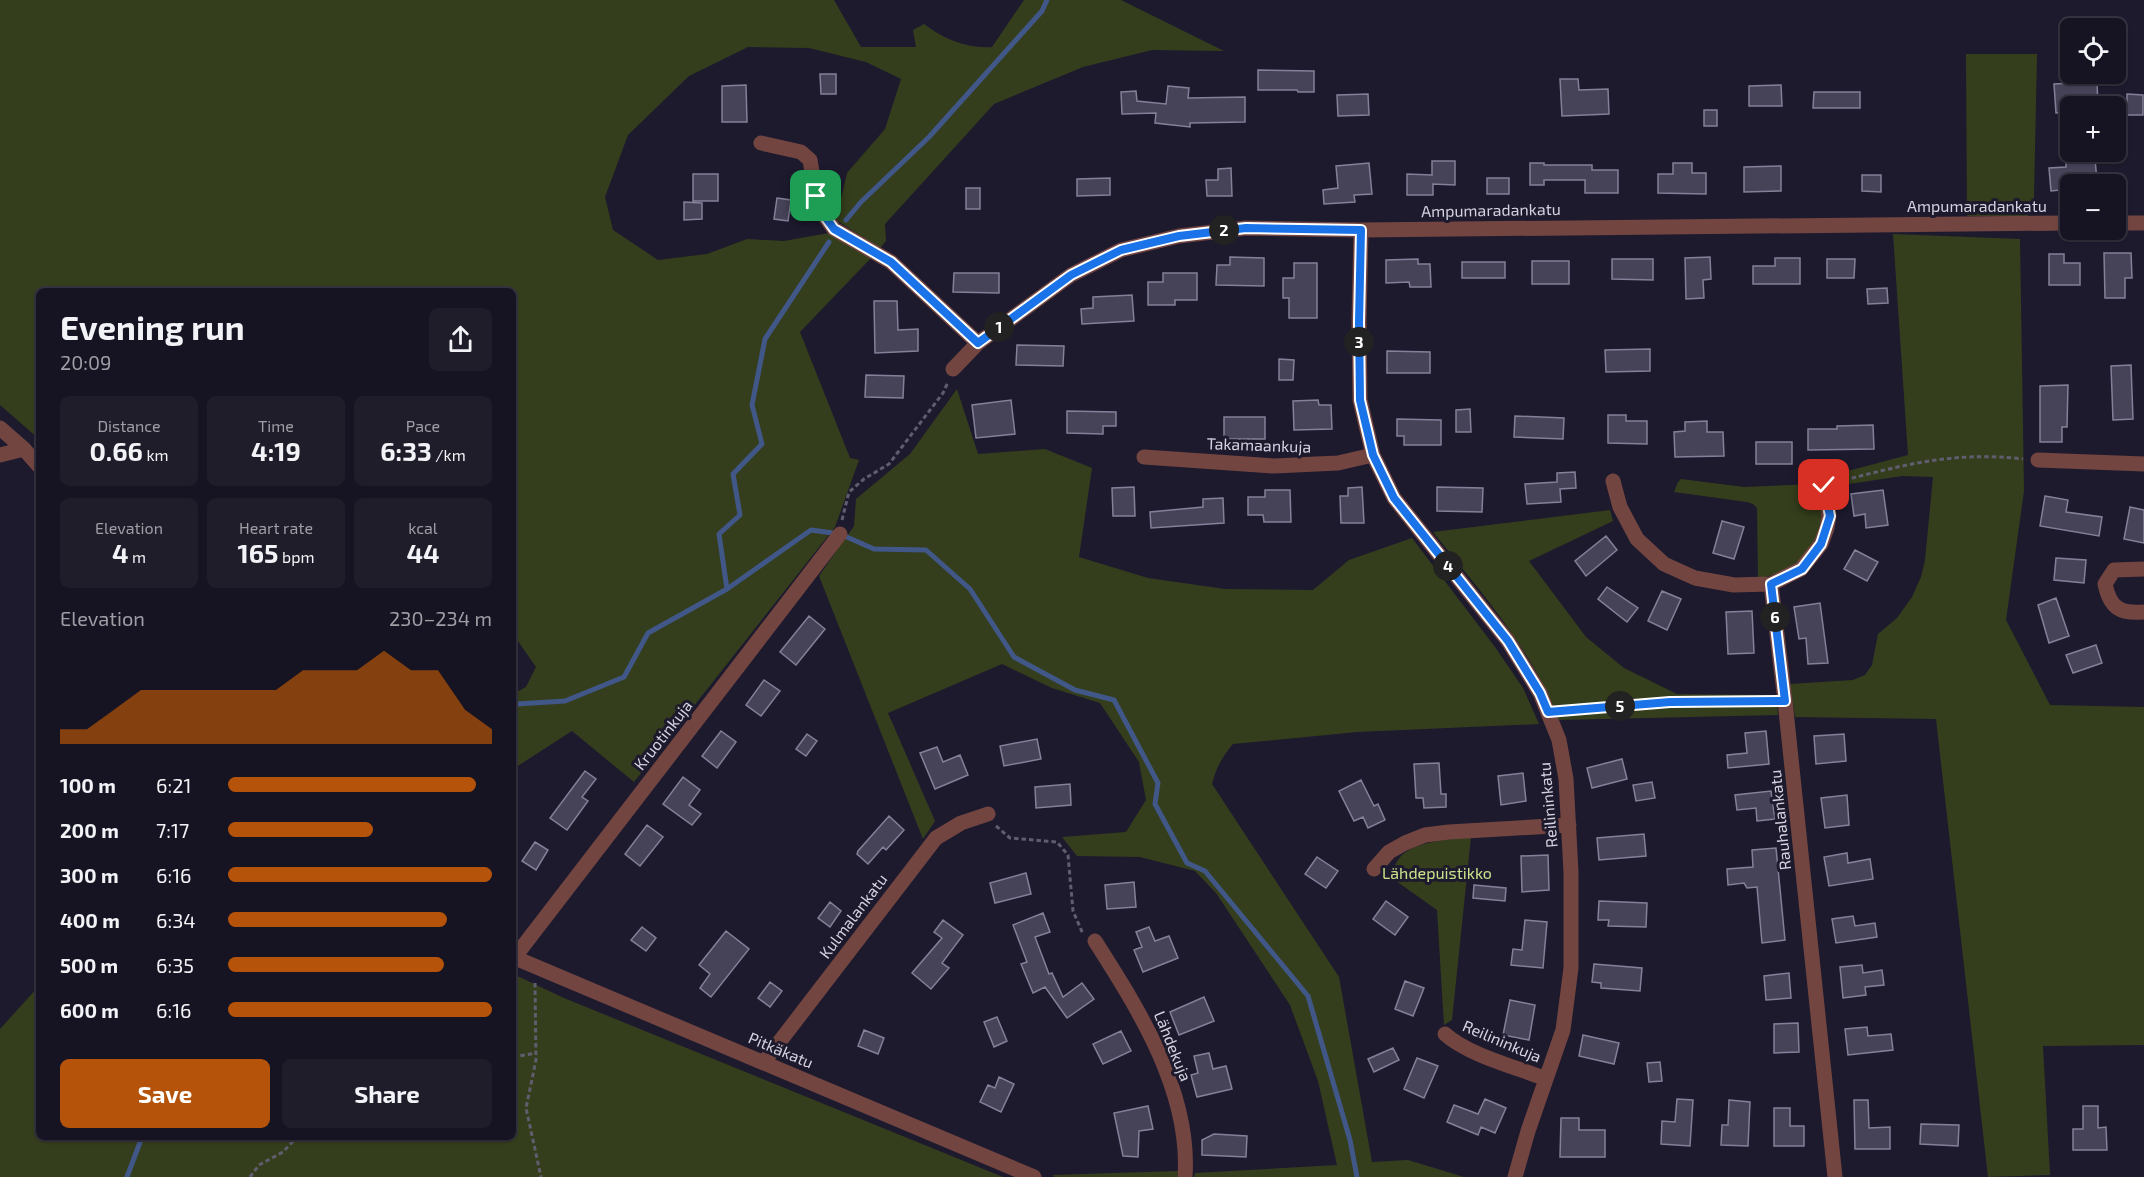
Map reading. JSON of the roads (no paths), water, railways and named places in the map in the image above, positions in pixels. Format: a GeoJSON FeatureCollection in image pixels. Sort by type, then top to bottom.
{"type":"FeatureCollection","features":[{"type":"Feature","properties":{"kind":"street"},"geometry":{"type":"LineString","coordinates":[[760,143],[801,152],[810,160],[816,196],[834,229],[891,262],[978,343]]}},
{"type":"Feature","properties":{"kind":"street","name":"Ampumaradankatu"},"geometry":{"type":"LineString","coordinates":[[953,369],[978,343],[1071,275],[1121,250],[1179,236],[1246,228],[1361,230],[2060,223]]}},
{"type":"Feature","properties":{"kind":"street"},"geometry":{"type":"LineString","coordinates":[[2126,223],[2144,223]]}},
{"type":"Feature","properties":{"kind":"street","name":"Reilininkatu"},"geometry":{"type":"LineString","coordinates":[[1361,230],[1360,400],[1373,455],[1394,498],[1508,641],[1540,693],[1558,740],[1566,779],[1571,968],[1563,1030],[1528,1131],[1515,1177]]}},
{"type":"Feature","properties":{"kind":"street"},"geometry":{"type":"LineString","coordinates":[[0,428],[36,463]]}},
{"type":"Feature","properties":{"kind":"street"},"geometry":{"type":"LineString","coordinates":[[0,455],[24,449]]}},
{"type":"Feature","properties":{"kind":"street","name":"Takamaankuja"},"geometry":{"type":"LineString","coordinates":[[1144,457],[1274,466],[1338,464],[1373,455]]}},
{"type":"Feature","properties":{"kind":"street"},"geometry":{"type":"LineString","coordinates":[[2038,460],[2144,464]]}},
{"type":"Feature","properties":{"kind":"street"},"geometry":{"type":"LineString","coordinates":[[1613,481],[1620,507],[1636,539],[1664,564],[1695,578],[1734,585],[1771,584],[1802,569],[1821,544],[1830,516],[1824,485]]}},
{"type":"Feature","properties":{"kind":"street","name":"Kruotinkuja"},"geometry":{"type":"LineString","coordinates":[[516,954],[840,534]]}},
{"type":"Feature","properties":{"kind":"street"},"geometry":{"type":"LineString","coordinates":[[2144,569],[2114,570],[2105,584],[2108,597],[2118,610],[2129,613],[2144,612]]}},
{"type":"Feature","properties":{"kind":"street","name":"Rauhalankatu"},"geometry":{"type":"LineString","coordinates":[[1771,584],[1835,1177]]}},
{"type":"Feature","properties":{"kind":"street","name":"Kulmalankatu"},"geometry":{"type":"LineString","coordinates":[[764,1062],[936,838],[961,823],[988,814]]}},
{"type":"Feature","properties":{"kind":"street"},"geometry":{"type":"LineString","coordinates":[[1374,868],[1389,852],[1425,835],[1569,825]]}},
{"type":"Feature","properties":{"kind":"street","name":"Lähdekuja"},"geometry":{"type":"LineString","coordinates":[[1095,941],[1136,1006],[1159,1053],[1180,1113],[1186,1163],[1185,1177]]}},
{"type":"Feature","properties":{"kind":"street","name":"Pitkäkatu"},"geometry":{"type":"LineString","coordinates":[[516,959],[1034,1177]]}},
{"type":"Feature","properties":{"kind":"street","name":"Reilininkuja"},"geometry":{"type":"LineString","coordinates":[[1445,1034],[1455,1043],[1470,1050],[1546,1079]]}},
{"type":"Feature","properties":{"kind":"waterway"},"geometry":{"type":"LineString","coordinates":[[846,220],[861,202],[929,137],[1042,11],[1047,0]]}},
{"type":"Feature","properties":{"kind":"waterway"},"geometry":{"type":"LineString","coordinates":[[516,705],[565,701],[624,677],[648,633],[727,589],[719,534],[740,515],[733,474],[762,444],[752,405],[765,339],[829,242]]}},
{"type":"Feature","properties":{"kind":"waterway"},"geometry":{"type":"LineString","coordinates":[[727,589],[811,530],[840,534],[874,549],[926,550],[970,589],[1014,657],[1075,690],[1114,700],[1158,783],[1155,804],[1187,863],[1205,871],[1308,996],[1350,1140],[1357,1177]]}},
{"type":"Feature","properties":{"kind":"waterway"},"geometry":{"type":"LineString","coordinates":[[127,1177],[141,1140]]}},
{"type":"Feature","properties":{"kind":"park label","name":"Lähdepuistikko"},"geometry":{"type":"Point","coordinates":[1437,873]}}]}
